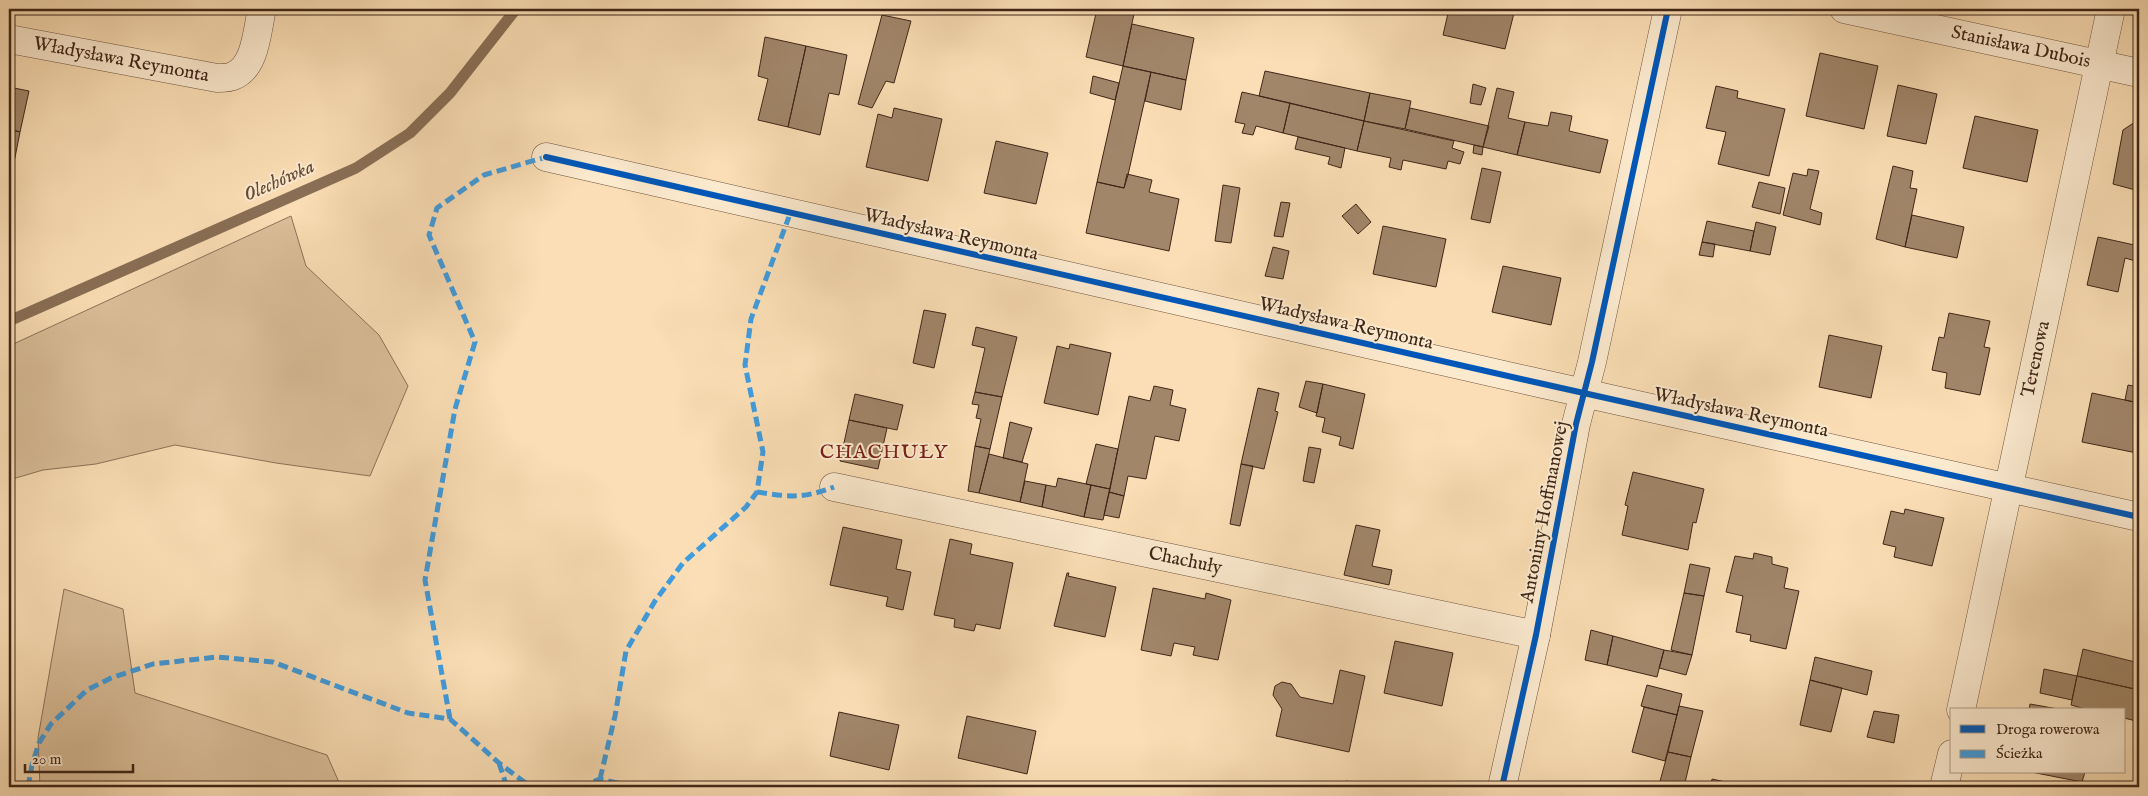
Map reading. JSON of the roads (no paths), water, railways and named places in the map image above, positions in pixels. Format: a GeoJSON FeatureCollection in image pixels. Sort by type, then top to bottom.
{"type":"FeatureCollection","features":[{"type":"Feature","properties":{"kind":"street","name":"Władysława Reymonta"},"geometry":{"type":"LineString","coordinates":[[9,39],[217,78],[232,76],[246,68],[252,52],[262,9]]}},
{"type":"Feature","properties":{"kind":"street","name":"Antoniny Hoffmanowej"},"geometry":{"type":"LineString","coordinates":[[1502,787],[1536,635],[1576,424],[1585,394],[1668,9]]}},
{"type":"Feature","properties":{"kind":"street","name":"Stanisława Dubois"},"geometry":{"type":"LineString","coordinates":[[1844,9],[2139,73]]}},
{"type":"Feature","properties":{"kind":"street","name":"Terenowa"},"geometry":{"type":"LineString","coordinates":[[1961,708],[2111,9]]}},
{"type":"Feature","properties":{"kind":"street","name":"Władysława Reymonta"},"geometry":{"type":"LineString","coordinates":[[546,157],[1585,394],[2139,517]]}},
{"type":"Feature","properties":{"kind":"street","name":"Chachuły"},"geometry":{"type":"LineString","coordinates":[[834,487],[1536,635]]}},
{"type":"Feature","properties":{"kind":"street"},"geometry":{"type":"LineString","coordinates":[[1944,787],[1950,762]]}},
{"type":"Feature","properties":{"kind":"waterway","name":"Olechówka"},"geometry":{"type":"LineString","coordinates":[[9,321],[356,168],[410,133],[450,93],[516,9]]}},
{"type":"Feature","properties":{"kind":"district","name":"CHACHUŁY"},"geometry":{"type":"Point","coordinates":[884,452]}}]}
